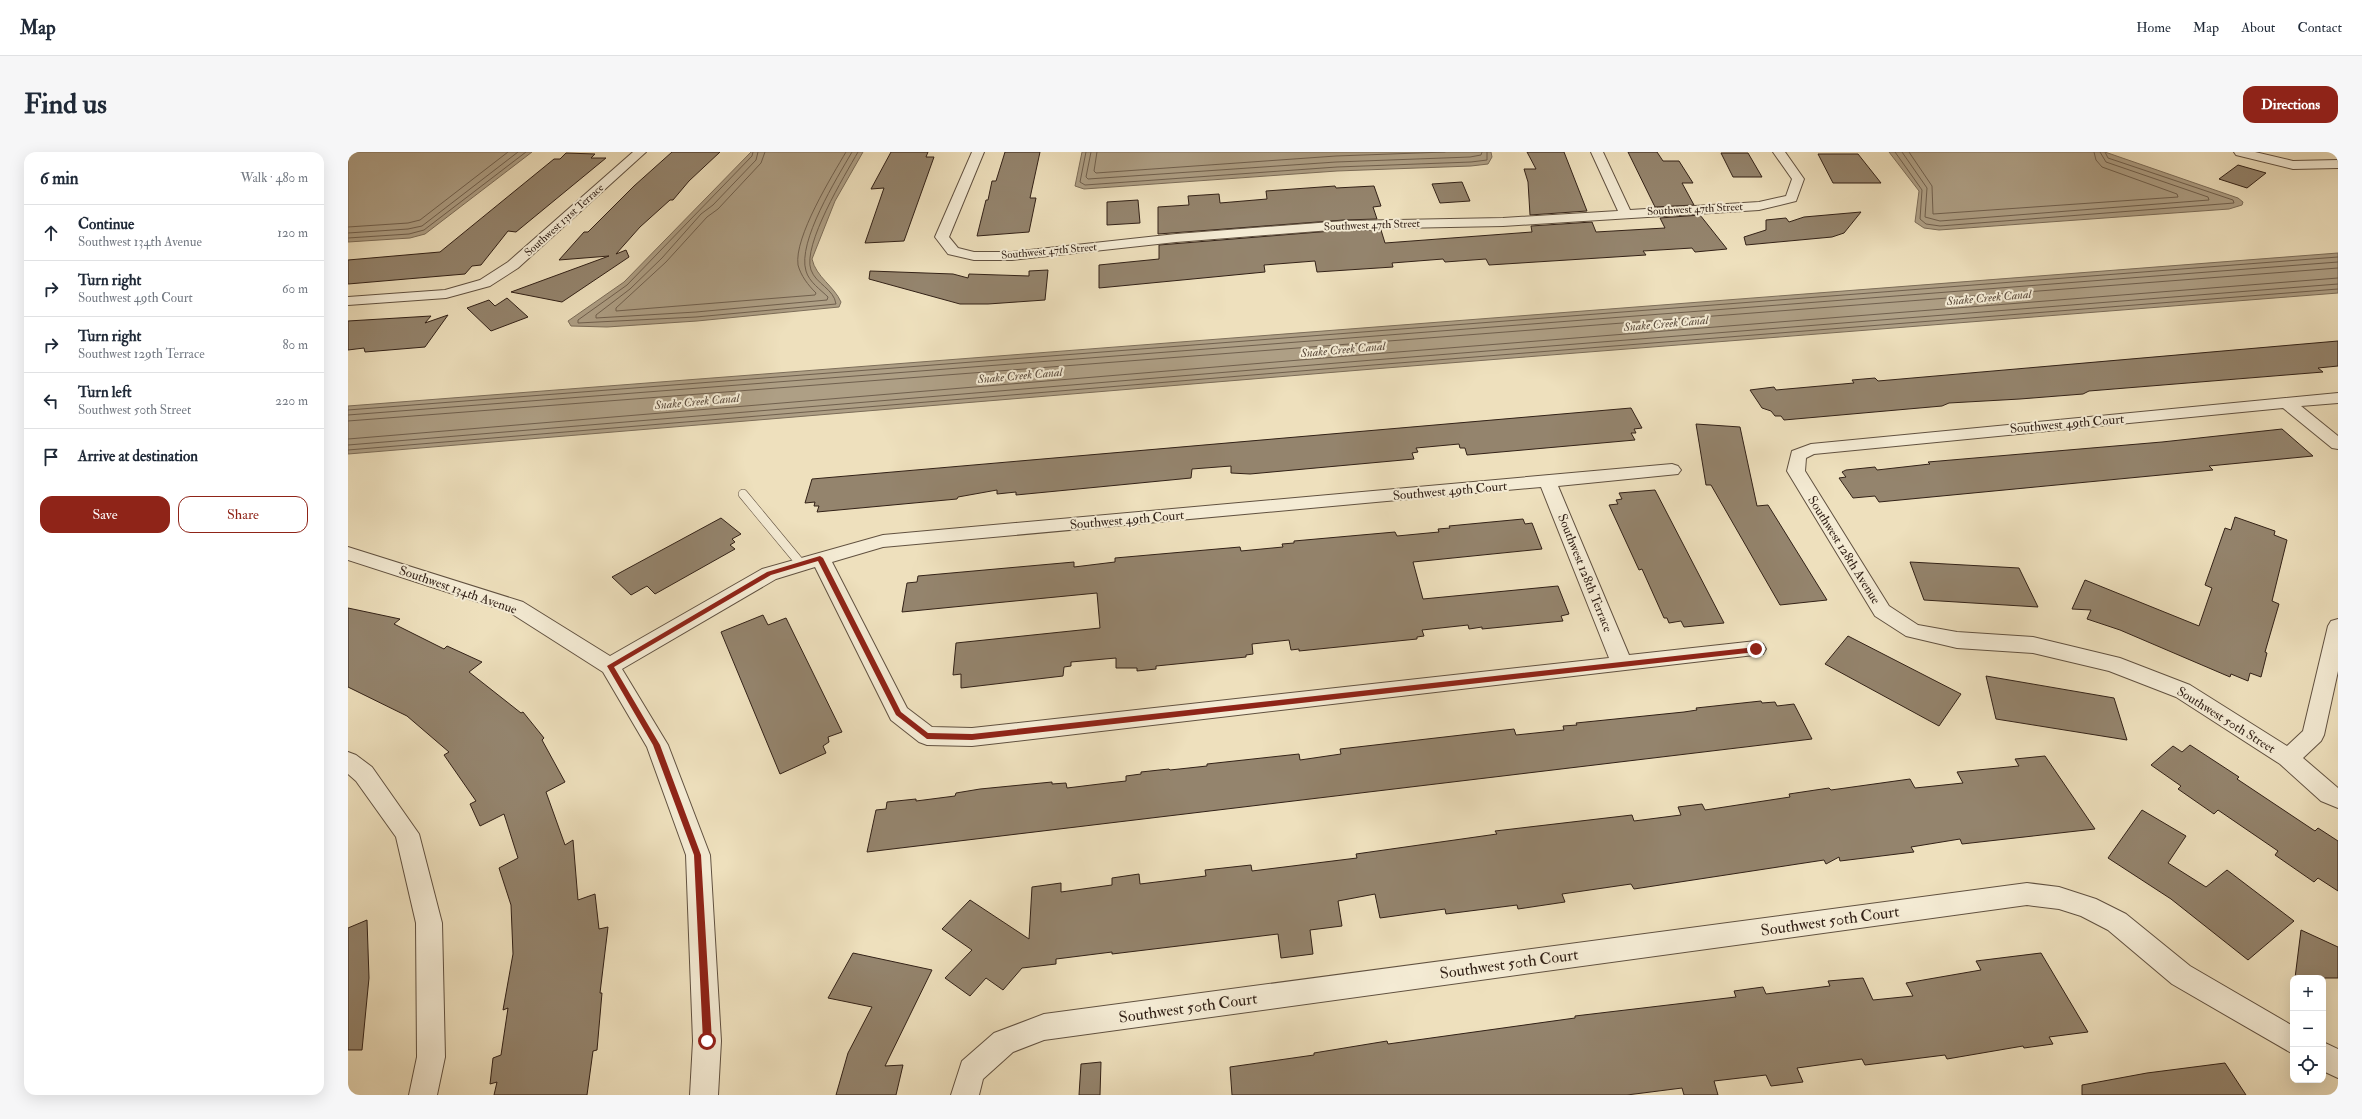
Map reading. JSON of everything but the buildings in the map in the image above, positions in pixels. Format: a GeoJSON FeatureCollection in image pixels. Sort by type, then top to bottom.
{"type":"FeatureCollection","features":[{"type":"Feature","properties":{"kind":"street","name":"Southwest 131st Terrace"},"geometry":{"type":"LineString","coordinates":[[348,301],[446,294],[485,283],[513,265],[640,152]]}},
{"type":"Feature","properties":{"kind":"street","name":"Southwest 47th Street"},"geometry":{"type":"LineString","coordinates":[[978,152],[942,237],[953,251],[974,256],[1012,256],[1176,238],[1337,226],[1503,222],[1625,213],[1759,206],[1792,198],[1798,178],[1779,152]]}},
{"type":"Feature","properties":{"kind":"street"},"geometry":{"type":"LineString","coordinates":[[1597,152],[1625,213]]}},
{"type":"Feature","properties":{"kind":"street"},"geometry":{"type":"LineString","coordinates":[[2240,152],[2292,165],[2338,164]]}},
{"type":"Feature","properties":{"kind":"street","name":"Southwest 49th Court"},"geometry":{"type":"LineString","coordinates":[[1798,455],[1811,448],[2338,398]]}},
{"type":"Feature","properties":{"kind":"street"},"geometry":{"type":"LineString","coordinates":[[2287,403],[2338,444]]}},
{"type":"Feature","properties":{"kind":"street","name":"Southwest 128th Avenue"},"geometry":{"type":"LineString","coordinates":[[1798,455],[1796,471],[1882,611],[1913,631]]}},
{"type":"Feature","properties":{"kind":"street","name":"Southwest 49th Court"},"geometry":{"type":"LineString","coordinates":[[610,666],[769,574],[883,541],[1672,470]]}},
{"type":"Feature","properties":{"kind":"street","name":"Southwest 128th Terrace"},"geometry":{"type":"LineString","coordinates":[[1548,482],[1622,664]]}},
{"type":"Feature","properties":{"kind":"street","name":"Southwest 134th Avenue"},"geometry":{"type":"LineString","coordinates":[[348,553],[516,607],[610,666],[657,745],[698,855],[707,1041],[704,1095]]}},
{"type":"Feature","properties":{"kind":"street"},"geometry":{"type":"LineString","coordinates":[[820,558],[899,714],[927,736],[972,737],[1756,649]]}},
{"type":"Feature","properties":{"kind":"street"},"geometry":{"type":"LineString","coordinates":[[2288,758],[2313,735],[2338,626]]}},
{"type":"Feature","properties":{"kind":"street","name":"Southwest 50th Street"},"geometry":{"type":"LineString","coordinates":[[1913,631],[1957,640],[2033,645],[2113,664],[2183,691],[2288,758],[2329,794],[2338,798]]}},
{"type":"Feature","properties":{"kind":"street"},"geometry":{"type":"LineString","coordinates":[[348,761],[364,774],[407,834],[429,923],[431,1057],[423,1095]]}},
{"type":"Feature","properties":{"kind":"street","name":"Southwest 50th Court"},"geometry":{"type":"LineString","coordinates":[[968,1083],[1004,1042],[1044,1027],[2026,894],[2059,898],[2087,907],[2117,922],[2181,975],[2290,1039]]}},
{"type":"Feature","properties":{"kind":"street"},"geometry":{"type":"LineString","coordinates":[[2326,1058],[2338,1064]]}},
{"type":"Feature","properties":{"kind":"lane"},"geometry":{"type":"LineString","coordinates":[[743,494],[801,564]]}},
{"type":"Feature","properties":{"kind":"water"},"geometry":{"type":"Polygon","coordinates":[[[348,152],[532,152],[425,234],[410,238],[348,242],[348,152]]]}},
{"type":"Feature","properties":{"kind":"water"},"geometry":{"type":"Polygon","coordinates":[[[751,152],[863,152],[835,201],[812,259],[817,271],[838,296],[841,302],[839,307],[697,321],[607,327],[571,326],[568,321],[624,282],[751,152]]]}},
{"type":"Feature","properties":{"kind":"water"},"geometry":{"type":"Polygon","coordinates":[[[1082,152],[1491,152],[1492,157],[1488,164],[1471,166],[1337,171],[1084,189],[1075,186],[1082,152]]]}},
{"type":"Feature","properties":{"kind":"water"},"geometry":{"type":"Polygon","coordinates":[[[1889,152],[2105,152],[2238,198],[2243,202],[2242,205],[2229,209],[1939,230],[1924,228],[1915,222],[1919,191],[1889,152]]]}},
{"type":"Feature","properties":{"kind":"water","name":"Snake Creek Canal"},"geometry":{"type":"Polygon","coordinates":[[[2338,253],[2338,293],[1373,369],[348,454],[348,406],[2338,253]]]}},
{"type":"Feature","properties":{"kind":"route"},"geometry":{"type":"LineString","coordinates":[[707,1041],[698,855],[657,745],[610,666],[769,574],[820,558],[899,714],[927,736],[972,737],[1756,649]]}}]}
